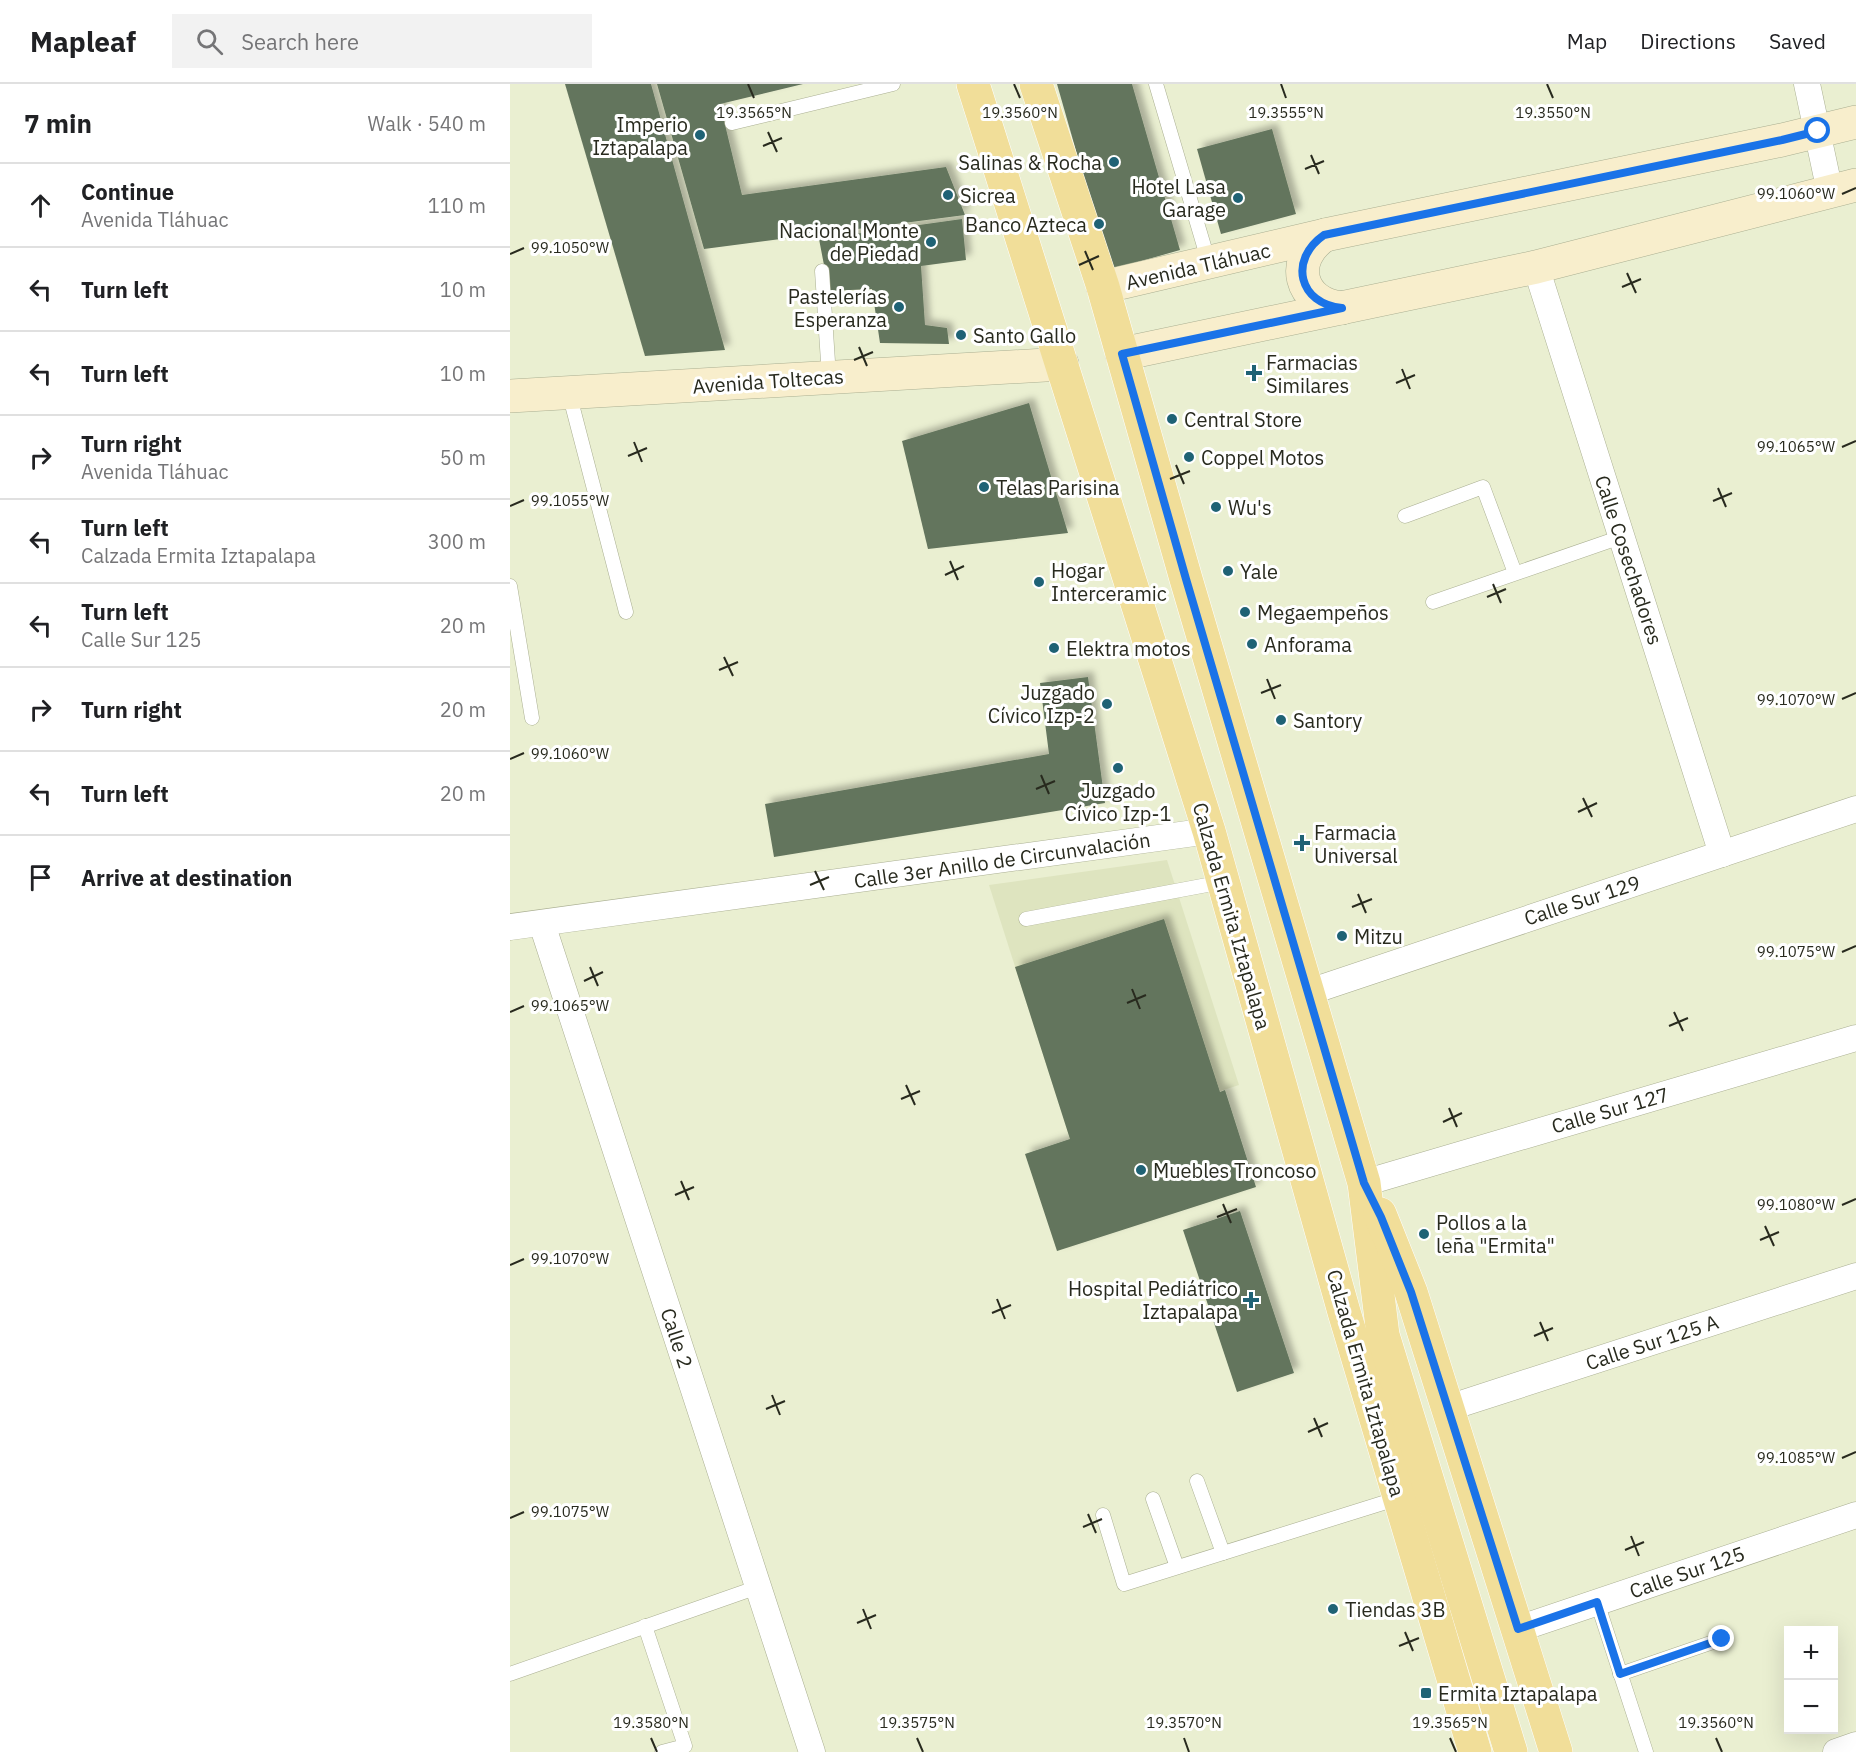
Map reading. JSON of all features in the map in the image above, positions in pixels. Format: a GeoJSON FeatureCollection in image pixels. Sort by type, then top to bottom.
{"type":"FeatureCollection","features":[{"type":"Feature","properties":{"kind":"main road","name":"Calzada Ermita Iztapalapa"},"geometry":{"type":"LineString","coordinates":[[973,84],[1209,831],[1341,1301],[1475,1752]]}},
{"type":"Feature","properties":{"kind":"main road","name":"Calzada Ermita Iztapalapa"},"geometry":{"type":"LineString","coordinates":[[1036,84],[1103,287],[1189,590],[1364,1183],[1383,1335],[1511,1752]]}},
{"type":"Feature","properties":{"kind":"main road","name":"Avenida Tláhuac"},"geometry":{"type":"LineString","coordinates":[[1103,287],[1324,235],[1782,140],[1856,122]]}},
{"type":"Feature","properties":{"kind":"main road"},"geometry":{"type":"LineString","coordinates":[[1122,354],[1536,267],[1843,189]]}},
{"type":"Feature","properties":{"kind":"main road"},"geometry":{"type":"LineString","coordinates":[[1324,235],[1309,249],[1304,259],[1302,269],[1304,280],[1309,292],[1318,301],[1330,307],[1342,308]]}},
{"type":"Feature","properties":{"kind":"main road","name":"Avenida Toltecas"},"geometry":{"type":"LineString","coordinates":[[510,396],[1062,364]]}},
{"type":"Feature","properties":{"kind":"main road","name":"Calzada Ermita Iztapalapa"},"geometry":{"type":"LineString","coordinates":[[1364,1183],[1381,1217],[1411,1292],[1556,1752]]}},
{"type":"Feature","properties":{"kind":"street"},"geometry":{"type":"LineString","coordinates":[[1807,84],[1818,131],[1843,189]]}},
{"type":"Feature","properties":{"kind":"street","name":"Calle Cosechadores"},"geometry":{"type":"LineString","coordinates":[[1536,267],[1722,854]]}},
{"type":"Feature","properties":{"kind":"street","name":"Calle Sur 129"},"geometry":{"type":"LineString","coordinates":[[1309,992],[1856,809]]}},
{"type":"Feature","properties":{"kind":"street","name":"Calle 3er Anillo de Circunvalación"},"geometry":{"type":"LineString","coordinates":[[510,927],[1209,831]]}},
{"type":"Feature","properties":{"kind":"street","name":"Calle 2"},"geometry":{"type":"LineString","coordinates":[[542,924],[812,1752]]}},
{"type":"Feature","properties":{"kind":"street","name":"Calle Sur 127"},"geometry":{"type":"LineString","coordinates":[[1364,1183],[1856,1038]]}},
{"type":"Feature","properties":{"kind":"street","name":"Calle Sur 125 A"},"geometry":{"type":"LineString","coordinates":[[1448,1408],[1856,1276]]}},
{"type":"Feature","properties":{"kind":"street","name":"Calle Sur 125"},"geometry":{"type":"LineString","coordinates":[[1518,1629],[1856,1515]]}},
{"type":"Feature","properties":{"kind":"street"},"geometry":{"type":"LineString","coordinates":[[1836,1752],[1856,1745]]}},
{"type":"Feature","properties":{"kind":"lane"},"geometry":{"type":"LineString","coordinates":[[732,123],[893,84]]}},
{"type":"Feature","properties":{"kind":"lane"},"geometry":{"type":"LineString","coordinates":[[1156,84],[1209,263]]}},
{"type":"Feature","properties":{"kind":"lane"},"geometry":{"type":"LineString","coordinates":[[822,271],[829,377]]}},
{"type":"Feature","properties":{"kind":"lane"},"geometry":{"type":"LineString","coordinates":[[569,393],[626,612]]}},
{"type":"Feature","properties":{"kind":"lane"},"geometry":{"type":"LineString","coordinates":[[1405,516],[1483,487],[1515,573]]}},
{"type":"Feature","properties":{"kind":"lane"},"geometry":{"type":"LineString","coordinates":[[1433,602],[1621,537]]}},
{"type":"Feature","properties":{"kind":"lane"},"geometry":{"type":"LineString","coordinates":[[510,586],[532,718]]}},
{"type":"Feature","properties":{"kind":"lane"},"geometry":{"type":"LineString","coordinates":[[1026,919],[1223,882]]}},
{"type":"Feature","properties":{"kind":"lane"},"geometry":{"type":"LineString","coordinates":[[1197,1480],[1223,1553]]}},
{"type":"Feature","properties":{"kind":"lane"},"geometry":{"type":"LineString","coordinates":[[1103,1515],[1124,1584],[1400,1498]]}},
{"type":"Feature","properties":{"kind":"lane"},"geometry":{"type":"LineString","coordinates":[[1153,1499],[1177,1568]]}},
{"type":"Feature","properties":{"kind":"lane"},"geometry":{"type":"LineString","coordinates":[[510,1674],[758,1587]]}},
{"type":"Feature","properties":{"kind":"lane"},"geometry":{"type":"LineString","coordinates":[[1597,1602],[1646,1752]]}},
{"type":"Feature","properties":{"kind":"lane"},"geometry":{"type":"LineString","coordinates":[[645,1626],[685,1746],[662,1752]]}},
{"type":"Feature","properties":{"kind":"lane"},"geometry":{"type":"LineString","coordinates":[[1620,1674],[1722,1639]]}},
{"type":"Feature","properties":{"kind":"shaded area"},"geometry":{"type":"Polygon","coordinates":[[[1167,860],[1239,1085],[1070,1139],[989,885],[1167,860]]]}},
{"type":"Feature","properties":{"kind":"building"},"geometry":{"type":"Polygon","coordinates":[[[565,84],[651,84],[725,350],[645,356],[565,84]]]}},
{"type":"Feature","properties":{"kind":"building","name":"Imperio Iztapalapa"},"geometry":{"type":"Polygon","coordinates":[[[657,84],[803,84],[720,104],[742,195],[946,167],[965,215],[704,249],[657,84]]]}},
{"type":"Feature","properties":{"kind":"building"},"geometry":{"type":"Polygon","coordinates":[[[1057,84],[1132,84],[1180,250],[1110,270],[1057,84]]]}},
{"type":"Feature","properties":{"kind":"building"},"geometry":{"type":"Polygon","coordinates":[[[1272,129],[1296,214],[1221,234],[1197,149],[1272,129]]]}},
{"type":"Feature","properties":{"kind":"building"},"geometry":{"type":"Polygon","coordinates":[[[962,219],[966,260],[921,266],[925,325],[947,328],[949,344],[880,343],[872,289],[829,291],[819,239],[962,219]]]}},
{"type":"Feature","properties":{"kind":"building","name":"Telas Parisina"},"geometry":{"type":"Polygon","coordinates":[[[1029,403],[1068,533],[928,549],[902,441],[1029,403]]]}},
{"type":"Feature","properties":{"kind":"building"},"geometry":{"type":"Polygon","coordinates":[[[1088,677],[1105,803],[774,857],[765,804],[1049,754],[1040,683],[1088,677]]]}},
{"type":"Feature","properties":{"kind":"building"},"geometry":{"type":"Polygon","coordinates":[[[1164,919],[1220,1092],[1225,1090],[1256,1187],[1057,1251],[1025,1154],[1070,1139],[1015,967],[1164,919]]]}},
{"type":"Feature","properties":{"kind":"building"},"geometry":{"type":"Polygon","coordinates":[[[1240,1211],[1294,1373],[1237,1392],[1183,1230],[1240,1211]]]}},
{"type":"Feature","properties":{"kind":"place","name":"Imperio Iztapalapa"},"geometry":{"type":"Point","coordinates":[700,135]}},
{"type":"Feature","properties":{"kind":"place","name":"Salinas & Rocha"},"geometry":{"type":"Point","coordinates":[1114,162]}},
{"type":"Feature","properties":{"kind":"place","name":"Sicrea"},"geometry":{"type":"Point","coordinates":[948,195]}},
{"type":"Feature","properties":{"kind":"place","name":"Hotel Lasa Garage"},"geometry":{"type":"Point","coordinates":[1238,198]}},
{"type":"Feature","properties":{"kind":"place","name":"Banco Azteca"},"geometry":{"type":"Point","coordinates":[1099,224]}},
{"type":"Feature","properties":{"kind":"place","name":"Nacional Monte de Piedad"},"geometry":{"type":"Point","coordinates":[931,242]}},
{"type":"Feature","properties":{"kind":"place","name":"Pastelerías Esperanza"},"geometry":{"type":"Point","coordinates":[899,307]}},
{"type":"Feature","properties":{"kind":"place","name":"Santo Gallo"},"geometry":{"type":"Point","coordinates":[961,335]}},
{"type":"Feature","properties":{"kind":"place","name":"Farmacias Similares"},"geometry":{"type":"Point","coordinates":[1254,373]}},
{"type":"Feature","properties":{"kind":"place","name":"Central Store"},"geometry":{"type":"Point","coordinates":[1172,419]}},
{"type":"Feature","properties":{"kind":"place","name":"Coppel Motos"},"geometry":{"type":"Point","coordinates":[1189,457]}},
{"type":"Feature","properties":{"kind":"place","name":"Telas Parisina"},"geometry":{"type":"Point","coordinates":[984,487]}},
{"type":"Feature","properties":{"kind":"place","name":"Wu's"},"geometry":{"type":"Point","coordinates":[1216,507]}},
{"type":"Feature","properties":{"kind":"place","name":"Yale"},"geometry":{"type":"Point","coordinates":[1228,571]}},
{"type":"Feature","properties":{"kind":"place","name":"Hogar Interceramic"},"geometry":{"type":"Point","coordinates":[1039,582]}},
{"type":"Feature","properties":{"kind":"place","name":"Megaempeños"},"geometry":{"type":"Point","coordinates":[1245,612]}},
{"type":"Feature","properties":{"kind":"place","name":"Anforama"},"geometry":{"type":"Point","coordinates":[1252,644]}},
{"type":"Feature","properties":{"kind":"place","name":"Elektra motos"},"geometry":{"type":"Point","coordinates":[1054,648]}},
{"type":"Feature","properties":{"kind":"place","name":"Juzgado Cívico Izp-2"},"geometry":{"type":"Point","coordinates":[1107,704]}},
{"type":"Feature","properties":{"kind":"place","name":"Santory"},"geometry":{"type":"Point","coordinates":[1281,720]}},
{"type":"Feature","properties":{"kind":"place","name":"Juzgado Cívico Izp-1"},"geometry":{"type":"Point","coordinates":[1118,768]}},
{"type":"Feature","properties":{"kind":"place","name":"Farmacia Universal"},"geometry":{"type":"Point","coordinates":[1302,843]}},
{"type":"Feature","properties":{"kind":"place","name":"Mitzu"},"geometry":{"type":"Point","coordinates":[1342,936]}},
{"type":"Feature","properties":{"kind":"place","name":"Muebles Troncoso"},"geometry":{"type":"Point","coordinates":[1141,1170]}},
{"type":"Feature","properties":{"kind":"place","name":"Pollos a la leña \"Ermita\""},"geometry":{"type":"Point","coordinates":[1424,1234]}},
{"type":"Feature","properties":{"kind":"place","name":"Hospital Pediátrico Iztapalapa"},"geometry":{"type":"Point","coordinates":[1251,1300]}},
{"type":"Feature","properties":{"kind":"place","name":"Tiendas 3B"},"geometry":{"type":"Point","coordinates":[1333,1609]}},
{"type":"Feature","properties":{"kind":"place","name":"Ermita Iztapalapa"},"geometry":{"type":"Point","coordinates":[1426,1693]}},
{"type":"Feature","properties":{"kind":"route"},"geometry":{"type":"LineString","coordinates":[[1722,1639],[1620,1674],[1597,1602],[1518,1629],[1411,1292],[1381,1217],[1364,1183],[1122,354],[1342,308],[1330,307],[1318,301],[1309,292],[1304,280],[1302,269],[1304,259],[1309,249],[1324,235],[1818,131]]}}]}
